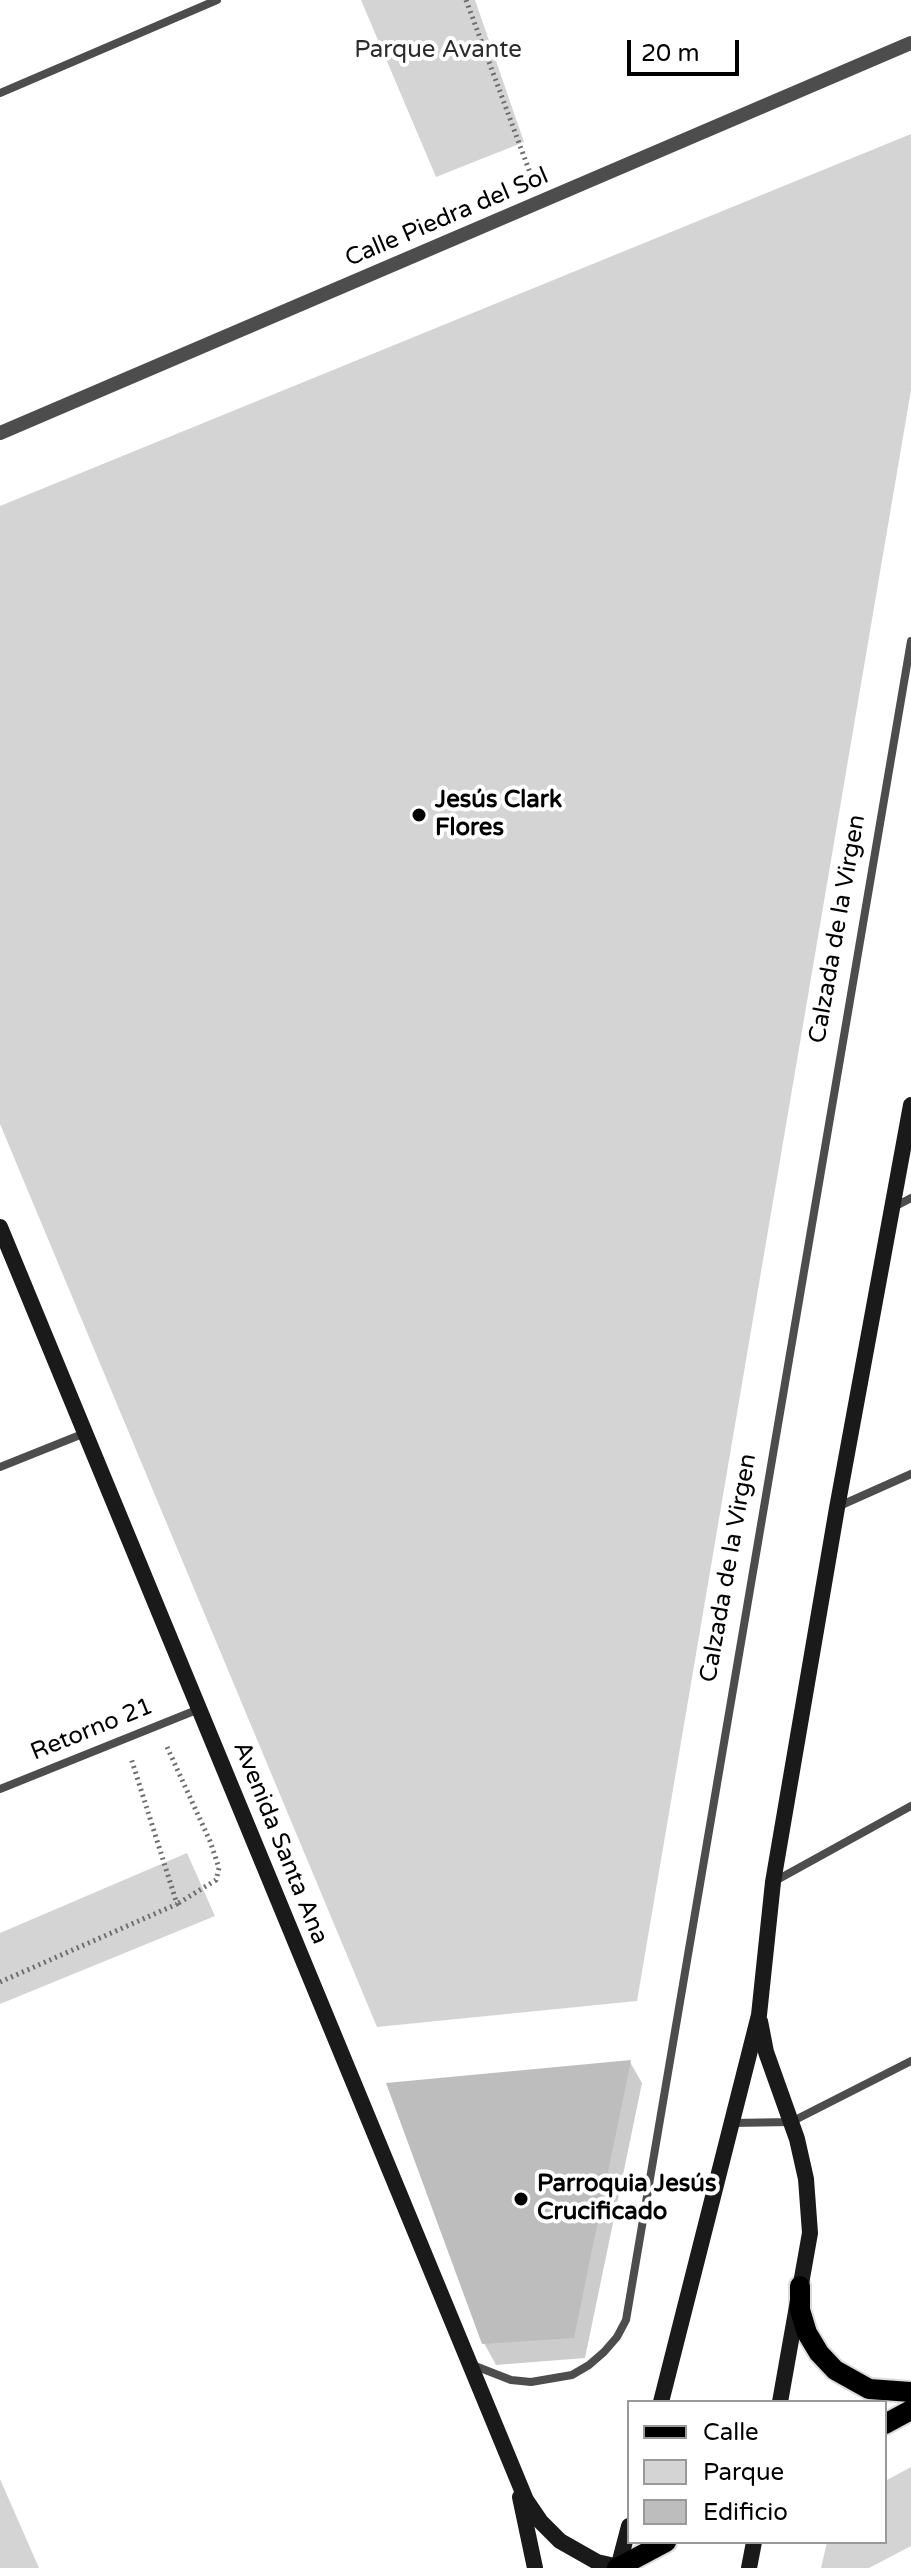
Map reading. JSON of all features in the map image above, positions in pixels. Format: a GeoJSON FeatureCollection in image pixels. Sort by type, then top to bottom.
{"type":"FeatureCollection","features":[{"type":"Feature","properties":{"kind":"main road"},"geometry":{"type":"LineString","coordinates":[[662,2400],[759,2015],[773,1882],[911,1105]]}},
{"type":"Feature","properties":{"kind":"main road","name":"Avenida Santa Ana"},"geometry":{"type":"LineString","coordinates":[[0,1227],[526,2500],[541,2522],[560,2541],[597,2562],[618,2568]]}},
{"type":"Feature","properties":{"kind":"main road"},"geometry":{"type":"LineString","coordinates":[[759,2015],[766,2052],[791,2122],[806,2179],[810,2233],[780,2400]]}},
{"type":"Feature","properties":{"kind":"main road"},"geometry":{"type":"LineString","coordinates":[[800,2286],[800,2310],[807,2333],[819,2353],[835,2370],[869,2389],[888,2393],[911,2392]]}},
{"type":"Feature","properties":{"kind":"main road"},"geometry":{"type":"LineString","coordinates":[[887,2423],[911,2410]]}},
{"type":"Feature","properties":{"kind":"main road","name":"Avenida Santa Ana"},"geometry":{"type":"LineString","coordinates":[[516,2476],[535,2568]]}},
{"type":"Feature","properties":{"kind":"main road"},"geometry":{"type":"LineString","coordinates":[[618,2568],[627,2534]]}},
{"type":"Feature","properties":{"kind":"main road"},"geometry":{"type":"LineString","coordinates":[[618,2568],[662,2544]]}},
{"type":"Feature","properties":{"kind":"main road"},"geometry":{"type":"LineString","coordinates":[[749,2568],[754,2544]]}},
{"type":"Feature","properties":{"kind":"street"},"geometry":{"type":"LineString","coordinates":[[0,93],[217,0]]}},
{"type":"Feature","properties":{"kind":"street","name":"Calle Piedra del Sol"},"geometry":{"type":"LineString","coordinates":[[0,433],[911,43]]}},
{"type":"Feature","properties":{"kind":"street","name":"Calzada de la Virgen"},"geometry":{"type":"LineString","coordinates":[[469,2363],[511,2380],[531,2382],[562,2378],[589,2365],[604,2352],[626,2320],[911,641]]}},
{"type":"Feature","properties":{"kind":"street"},"geometry":{"type":"LineString","coordinates":[[892,1208],[911,1198]]}},
{"type":"Feature","properties":{"kind":"street"},"geometry":{"type":"LineString","coordinates":[[0,1467],[85,1433]]}},
{"type":"Feature","properties":{"kind":"street"},"geometry":{"type":"LineString","coordinates":[[837,1508],[911,1474]]}},
{"type":"Feature","properties":{"kind":"street","name":"Retorno 21"},"geometry":{"type":"LineString","coordinates":[[0,1789],[199,1709]]}},
{"type":"Feature","properties":{"kind":"street"},"geometry":{"type":"LineString","coordinates":[[773,1882],[911,1806]]}},
{"type":"Feature","properties":{"kind":"street"},"geometry":{"type":"LineString","coordinates":[[731,2123],[791,2122],[911,2061]]}},
{"type":"Feature","properties":{"kind":"path"},"geometry":{"type":"LineString","coordinates":[[466,0],[541,202]]}},
{"type":"Feature","properties":{"kind":"path"},"geometry":{"type":"LineString","coordinates":[[0,1982],[177,1904],[216,1880],[219,1868],[184,1782],[156,1726]]}},
{"type":"Feature","properties":{"kind":"path"},"geometry":{"type":"LineString","coordinates":[[125,1739],[177,1904]]}},
{"type":"Feature","properties":{"kind":"green space","name":"Parque Avante"},"geometry":{"type":"Polygon","coordinates":[[[361,0],[475,0],[524,142],[436,177],[361,0]]]}},
{"type":"Feature","properties":{"kind":"green space","name":"Jesús Clark Flores"},"geometry":{"type":"Polygon","coordinates":[[[911,134],[911,390],[637,2001],[377,2027],[0,1124],[0,506],[911,134]]]}},
{"type":"Feature","properties":{"kind":"green space"},"geometry":{"type":"Polygon","coordinates":[[[187,1853],[215,1916],[0,2004],[0,1933],[187,1853]]]}},
{"type":"Feature","properties":{"kind":"green space"},"geometry":{"type":"Polygon","coordinates":[[[911,2467],[911,2546],[869,2568],[821,2568],[827,2544],[887,2544],[887,2480],[911,2467]]]}},
{"type":"Feature","properties":{"kind":"green space"},"geometry":{"type":"Polygon","coordinates":[[[0,2479],[39,2568],[0,2568],[0,2479]]]}},
{"type":"Feature","properties":{"kind":"building"},"geometry":{"type":"Polygon","coordinates":[[[631,2060],[574,2338],[482,2344],[386,2083],[631,2060]]]}},
{"type":"Feature","properties":{"kind":"place","name":"Jesús Clark Flores"},"geometry":{"type":"Point","coordinates":[419,815]}},
{"type":"Feature","properties":{"kind":"place","name":"Parroquia Jesús Crucificado"},"geometry":{"type":"Point","coordinates":[521,2199]}}]}
